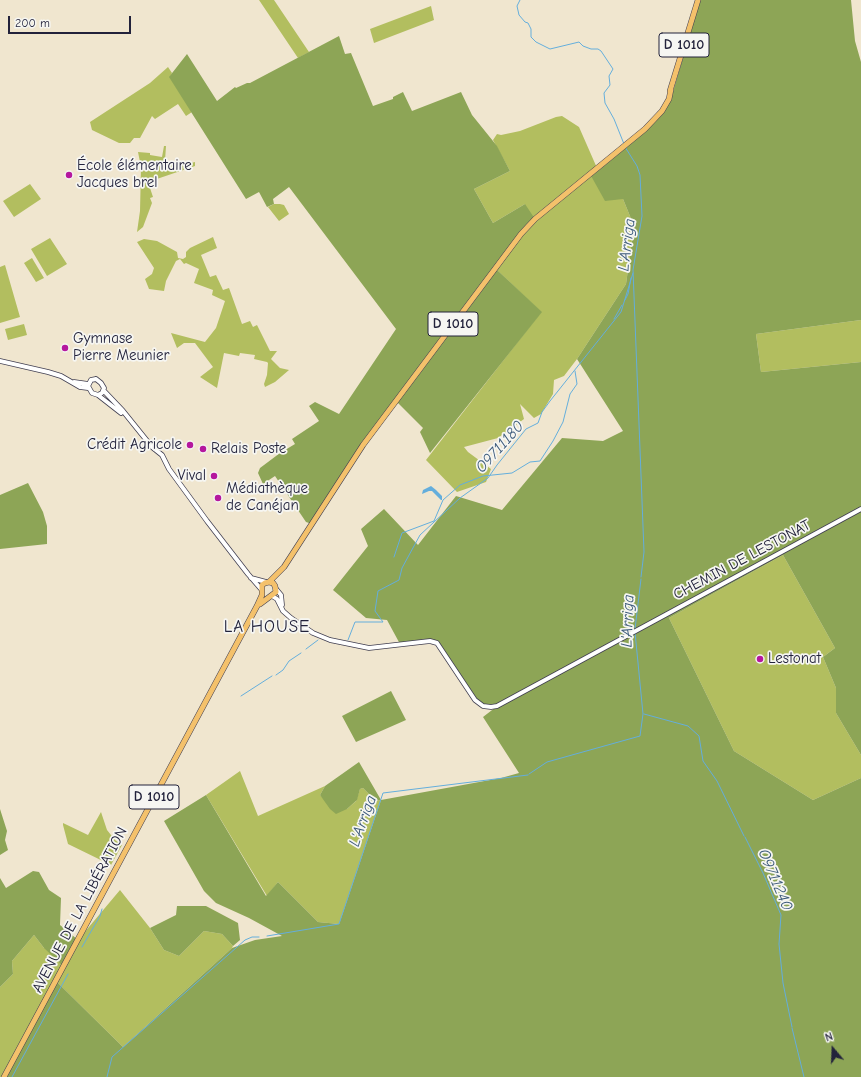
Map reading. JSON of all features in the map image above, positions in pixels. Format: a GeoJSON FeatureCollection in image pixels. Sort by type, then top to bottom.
{"type":"FeatureCollection","features":[{"type":"Feature","properties":{"kind":"main road","name":"D 1010"},"geometry":{"type":"LineString","coordinates":[[275,587],[284,567],[363,445],[517,239],[535,219],[627,144],[662,111],[671,89],[698,0]]}},
{"type":"Feature","properties":{"kind":"main road","name":"D 1010"},"geometry":{"type":"LineString","coordinates":[[268,582],[284,567]]}},
{"type":"Feature","properties":{"kind":"main road"},"geometry":{"type":"LineString","coordinates":[[261,591],[270,596],[275,587],[268,582]]}},
{"type":"Feature","properties":{"kind":"main road","name":"AVENUE DE LA LIBÉRATION"},"geometry":{"type":"LineString","coordinates":[[4,1077],[257,606],[262,585],[268,582]]}},
{"type":"Feature","properties":{"kind":"main road","name":"AVENUE DE LA LIBÉRATION"},"geometry":{"type":"LineString","coordinates":[[257,606],[270,596]]}},
{"type":"Feature","properties":{"kind":"street"},"geometry":{"type":"LineString","coordinates":[[0,361],[48,372],[61,376],[72,382],[88,386],[93,394],[98,395],[118,410],[138,430]]}},
{"type":"Feature","properties":{"kind":"street"},"geometry":{"type":"LineString","coordinates":[[88,386],[93,379],[97,380],[104,386],[104,391],[123,411],[152,447],[162,455],[169,469],[261,591]]}},
{"type":"Feature","properties":{"kind":"street"},"geometry":{"type":"LineString","coordinates":[[98,395],[104,391]]}},
{"type":"Feature","properties":{"kind":"street","name":"CHEMIN DE LESTONAT"},"geometry":{"type":"LineString","coordinates":[[282,608],[285,613],[313,633],[336,642],[369,648],[430,641],[437,643],[475,700],[485,706],[497,706],[861,508]]}},
{"type":"Feature","properties":{"kind":"street"},"geometry":{"type":"LineString","coordinates":[[251,578],[268,582]]}},
{"type":"Feature","properties":{"kind":"street"},"geometry":{"type":"LineString","coordinates":[[275,587],[281,595],[282,608]]}},
{"type":"Feature","properties":{"kind":"street"},"geometry":{"type":"LineString","coordinates":[[270,596],[278,600],[282,608]]}},
{"type":"Feature","properties":{"kind":"green space"},"geometry":{"type":"Polygon","coordinates":[[[259,0],[274,0],[309,52],[298,58],[259,0]]]}},
{"type":"Feature","properties":{"kind":"green space"},"geometry":{"type":"Polygon","coordinates":[[[700,0],[851,0],[855,41],[861,62],[861,320],[756,334],[761,372],[861,362],[861,755],[836,713],[836,688],[823,657],[835,648],[783,555],[669,618],[734,751],[813,800],[861,778],[861,1077],[4,1077],[56,981],[123,1047],[232,948],[255,940],[282,936],[249,918],[216,903],[204,891],[164,821],[206,795],[266,896],[278,882],[318,922],[339,924],[381,800],[501,778],[519,773],[483,717],[496,707],[479,703],[434,642],[400,644],[387,620],[366,618],[333,590],[368,546],[361,529],[384,509],[418,545],[456,496],[502,510],[562,438],[603,441],[623,431],[577,359],[626,284],[634,226],[623,199],[605,201],[590,174],[641,132],[670,102],[700,0]]]}},
{"type":"Feature","properties":{"kind":"green space"},"geometry":{"type":"Polygon","coordinates":[[[431,6],[434,20],[374,43],[370,29],[431,6]]]}},
{"type":"Feature","properties":{"kind":"green space"},"geometry":{"type":"Polygon","coordinates":[[[339,36],[345,54],[351,53],[373,106],[393,99],[393,97],[403,92],[412,111],[461,92],[472,115],[497,146],[510,171],[474,189],[493,223],[525,204],[535,219],[495,268],[542,312],[430,453],[420,432],[423,428],[396,401],[312,524],[306,522],[275,476],[263,484],[258,473],[260,468],[295,444],[292,439],[319,421],[309,406],[315,402],[339,414],[396,329],[289,187],[273,199],[274,204],[267,207],[259,192],[246,199],[169,77],[187,54],[217,101],[235,87],[236,88],[250,83],[339,36]]]}},
{"type":"Feature","properties":{"kind":"green space"},"geometry":{"type":"Polygon","coordinates":[[[168,67],[172,73],[170,77],[192,112],[186,116],[178,104],[155,119],[152,116],[140,138],[134,138],[130,143],[119,143],[92,130],[90,122],[150,83],[168,67]]]}},
{"type":"Feature","properties":{"kind":"green space"},"geometry":{"type":"Polygon","coordinates":[[[562,116],[579,127],[597,168],[623,199],[634,226],[626,284],[577,359],[564,376],[554,380],[553,394],[541,414],[534,418],[520,404],[524,419],[498,438],[464,447],[468,452],[491,469],[486,482],[457,492],[426,460],[541,312],[495,268],[525,204],[493,223],[474,189],[510,171],[493,140],[497,134],[501,135],[520,131],[562,116]]]}},
{"type":"Feature","properties":{"kind":"green space"},"geometry":{"type":"Polygon","coordinates":[[[164,146],[166,146],[165,161],[195,162],[195,166],[148,182],[153,197],[150,198],[152,203],[143,227],[137,232],[140,211],[141,167],[138,152],[150,153],[150,155],[162,157],[164,146]]]}},
{"type":"Feature","properties":{"kind":"green space"},"geometry":{"type":"Polygon","coordinates":[[[30,184],[41,199],[14,217],[3,201],[30,184]]]}},
{"type":"Feature","properties":{"kind":"green space"},"geometry":{"type":"Polygon","coordinates":[[[274,204],[284,205],[289,214],[279,221],[268,207],[274,204]]]}},
{"type":"Feature","properties":{"kind":"green space"},"geometry":{"type":"Polygon","coordinates":[[[213,237],[217,248],[201,255],[210,277],[216,275],[223,290],[229,288],[242,324],[250,321],[253,327],[257,325],[270,351],[277,351],[271,359],[280,368],[289,370],[275,382],[265,387],[264,384],[267,375],[268,363],[254,359],[255,355],[240,353],[239,356],[224,353],[217,388],[200,377],[213,367],[195,343],[184,343],[177,348],[171,333],[205,342],[216,328],[225,301],[212,295],[213,290],[194,283],[199,269],[186,263],[184,264],[180,259],[176,261],[166,281],[164,291],[149,289],[145,279],[152,274],[154,268],[137,242],[144,239],[157,241],[177,252],[178,258],[183,259],[186,257],[186,252],[190,248],[213,237]]]}},
{"type":"Feature","properties":{"kind":"green space"},"geometry":{"type":"Polygon","coordinates":[[[50,238],[67,264],[47,276],[31,249],[50,238]]]}},
{"type":"Feature","properties":{"kind":"green space"},"geometry":{"type":"Polygon","coordinates":[[[32,258],[44,278],[36,282],[24,263],[32,258]]]}},
{"type":"Feature","properties":{"kind":"green space"},"geometry":{"type":"Polygon","coordinates":[[[5,265],[20,317],[0,323],[0,267],[5,265]]]}},
{"type":"Feature","properties":{"kind":"green space"},"geometry":{"type":"Polygon","coordinates":[[[861,320],[861,362],[761,372],[756,334],[861,320]]]}},
{"type":"Feature","properties":{"kind":"green space"},"geometry":{"type":"Polygon","coordinates":[[[24,324],[27,335],[8,340],[5,329],[24,324]]]}},
{"type":"Feature","properties":{"kind":"green space"},"geometry":{"type":"Polygon","coordinates":[[[28,483],[43,512],[47,526],[47,544],[0,549],[0,495],[28,483]]]}},
{"type":"Feature","properties":{"kind":"green space"},"geometry":{"type":"Polygon","coordinates":[[[783,555],[835,648],[823,657],[836,688],[836,713],[861,755],[861,778],[813,800],[734,751],[669,618],[783,555]]]}},
{"type":"Feature","properties":{"kind":"green space"},"geometry":{"type":"Polygon","coordinates":[[[391,691],[406,720],[356,742],[342,716],[391,691]]]}},
{"type":"Feature","properties":{"kind":"green space"},"geometry":{"type":"Polygon","coordinates":[[[359,762],[381,800],[376,801],[363,788],[360,789],[357,800],[347,809],[336,814],[330,809],[320,795],[325,786],[359,762]]]}},
{"type":"Feature","properties":{"kind":"green space"},"geometry":{"type":"Polygon","coordinates":[[[240,771],[258,816],[325,786],[320,795],[323,798],[347,809],[356,801],[360,789],[363,788],[376,801],[381,800],[339,924],[318,922],[278,882],[267,896],[206,795],[240,771]]]}},
{"type":"Feature","properties":{"kind":"green space"},"geometry":{"type":"Polygon","coordinates":[[[0,809],[7,831],[5,840],[8,850],[0,855],[0,809]]]}},
{"type":"Feature","properties":{"kind":"green space"},"geometry":{"type":"Polygon","coordinates":[[[101,812],[107,830],[115,840],[122,845],[111,865],[68,844],[63,825],[63,823],[88,835],[101,812]]]}},
{"type":"Feature","properties":{"kind":"green space"},"geometry":{"type":"Polygon","coordinates":[[[33,871],[39,872],[49,890],[61,898],[60,925],[78,940],[63,966],[44,948],[34,935],[12,961],[13,974],[0,987],[0,878],[6,888],[33,871]]]}},
{"type":"Feature","properties":{"kind":"green space"},"geometry":{"type":"Polygon","coordinates":[[[120,890],[150,928],[164,950],[179,956],[204,931],[222,934],[233,946],[232,948],[123,1047],[56,981],[4,1077],[0,1077],[0,987],[13,974],[12,961],[34,935],[44,948],[78,940],[120,890]]]}},
{"type":"Feature","properties":{"kind":"green space"},"geometry":{"type":"Polygon","coordinates":[[[177,906],[206,906],[238,923],[240,940],[233,946],[222,934],[204,931],[179,956],[164,950],[150,928],[176,915],[177,906]]]}},
{"type":"Feature","properties":{"kind":"water"},"geometry":{"type":"Polygon","coordinates":[[[431,486],[442,496],[442,500],[432,491],[422,494],[423,490],[431,486]]]}},
{"type":"Feature","properties":{"kind":"waterway","name":"L'Arriga"},"geometry":{"type":"LineString","coordinates":[[520,0],[517,6],[519,15],[525,22],[528,23],[531,29],[531,37],[536,42],[550,49],[579,42],[583,46],[601,51],[613,69],[609,76],[610,85],[604,93],[605,103],[614,119],[624,144]]}},
{"type":"Feature","properties":{"kind":"waterway","name":"L'Arriga"},"geometry":{"type":"LineString","coordinates":[[625,147],[637,166],[640,175],[642,216],[633,270],[644,552],[641,577]]}},
{"type":"Feature","properties":{"kind":"waterway","name":"O9711180"},"geometry":{"type":"LineString","coordinates":[[348,640],[355,622],[383,622],[375,611],[378,591],[399,580],[402,568],[420,535],[460,498],[488,478],[526,429],[538,423],[542,412],[550,401],[621,312],[633,273]]}},
{"type":"Feature","properties":{"kind":"waterway","name":"O9711180"},"geometry":{"type":"LineString","coordinates":[[625,300],[628,294],[631,278]]}},
{"type":"Feature","properties":{"kind":"waterway","name":"O9711180"},"geometry":{"type":"LineString","coordinates":[[614,319],[622,305]]}},
{"type":"Feature","properties":{"kind":"waterway"},"geometry":{"type":"LineString","coordinates":[[394,557],[402,533],[434,521],[443,500],[460,485],[483,476],[512,473],[530,462],[540,461],[563,422],[570,394],[577,384],[575,371]]}},
{"type":"Feature","properties":{"kind":"waterway","name":"L'Arriga"},"geometry":{"type":"LineString","coordinates":[[635,629],[641,579]]}},
{"type":"Feature","properties":{"kind":"waterway","name":"L'Arriga"},"geometry":{"type":"LineString","coordinates":[[529,774],[547,762],[640,736],[643,714],[635,632]]}},
{"type":"Feature","properties":{"kind":"waterway","name":"O9711180"},"geometry":{"type":"LineString","coordinates":[[306,649],[318,640]]}},
{"type":"Feature","properties":{"kind":"waterway","name":"O9711180"},"geometry":{"type":"LineString","coordinates":[[276,675],[283,670],[289,661],[301,653]]}},
{"type":"Feature","properties":{"kind":"waterway","name":"O9711180"},"geometry":{"type":"LineString","coordinates":[[241,696],[272,676]]}},
{"type":"Feature","properties":{"kind":"waterway","name":"O9711240"},"geometry":{"type":"LineString","coordinates":[[644,714],[688,726],[699,736],[703,761],[717,781],[744,836]]}},
{"type":"Feature","properties":{"kind":"waterway","name":"L'Arriga"},"geometry":{"type":"LineString","coordinates":[[267,936],[339,924],[383,793],[528,775]]}},
{"type":"Feature","properties":{"kind":"waterway","name":"O9711240"},"geometry":{"type":"LineString","coordinates":[[745,837],[763,873],[781,915],[779,944],[783,983],[792,1027]]}},
{"type":"Feature","properties":{"kind":"waterway"},"geometry":{"type":"LineString","coordinates":[[82,947],[100,916],[102,909]]}},
{"type":"Feature","properties":{"kind":"waterway","name":"L'Arriga"},"geometry":{"type":"LineString","coordinates":[[107,1077],[112,1057],[245,940],[252,937],[259,937]]}},
{"type":"Feature","properties":{"kind":"waterway"},"geometry":{"type":"LineString","coordinates":[[12,1077],[68,974]]}},
{"type":"Feature","properties":{"kind":"waterway","name":"O9711240"},"geometry":{"type":"LineString","coordinates":[[792,1028],[804,1077]]}},
{"type":"Feature","properties":{"kind":"place","name":"École élémentaire Jacques brel"},"geometry":{"type":"Point","coordinates":[69,175]}},
{"type":"Feature","properties":{"kind":"place","name":"Gymnase Pierre Meunier"},"geometry":{"type":"Point","coordinates":[65,348]}},
{"type":"Feature","properties":{"kind":"place","name":"Crédit Agricole"},"geometry":{"type":"Point","coordinates":[190,445]}},
{"type":"Feature","properties":{"kind":"place","name":"Relais Poste"},"geometry":{"type":"Point","coordinates":[203,449]}},
{"type":"Feature","properties":{"kind":"place","name":"Vival"},"geometry":{"type":"Point","coordinates":[214,476]}},
{"type":"Feature","properties":{"kind":"place","name":"Médiathèque de Canéjan"},"geometry":{"type":"Point","coordinates":[218,498]}},
{"type":"Feature","properties":{"kind":"place","name":"Lestonat"},"geometry":{"type":"Point","coordinates":[760,659]}},
{"type":"Feature","properties":{"kind":"district","name":"LA HOUSE"},"geometry":{"type":"Point","coordinates":[267,627]}}]}
